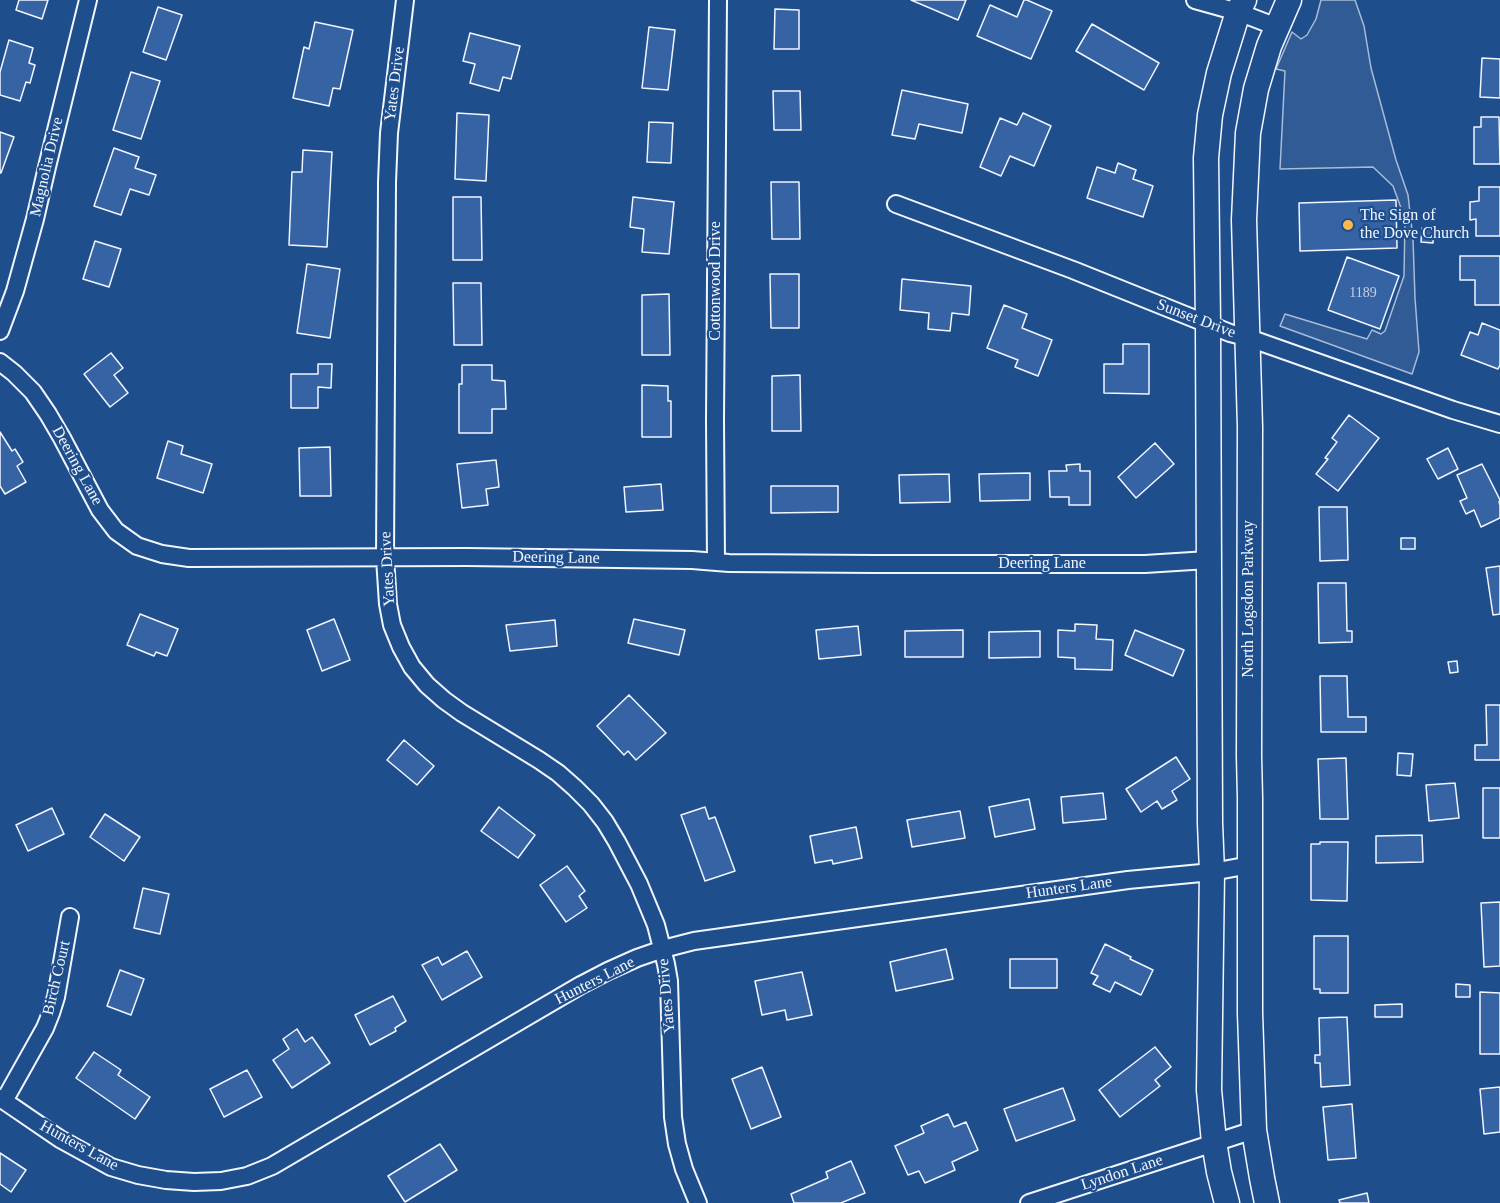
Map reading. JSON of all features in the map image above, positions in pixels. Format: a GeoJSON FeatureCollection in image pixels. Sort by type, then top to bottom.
{"type":"FeatureCollection","features":[{"type":"Feature","properties":{"kind":"main road","name":"North Logsdon Parkway"},"geometry":{"type":"LineString","coordinates":[[1267,1203],[1254,1130],[1250,1012],[1250,427],[1244,220],[1248,133],[1256,89],[1269,46],[1288,0]]}},
{"type":"Feature","properties":{"kind":"main road"},"geometry":{"type":"LineString","coordinates":[[1227,1203],[1214,1142],[1209,1090],[1212,872],[1206,180],[1210,115],[1219,73],[1241,6]]}},
{"type":"Feature","properties":{"kind":"street","name":"Magnolia Drive"},"geometry":{"type":"LineString","coordinates":[[0,331],[15,291],[35,219],[88,0]]}},
{"type":"Feature","properties":{"kind":"street","name":"Yates Drive"},"geometry":{"type":"LineString","coordinates":[[405,0],[389,133],[387,182],[385,558],[392,626],[412,667],[427,685],[462,713],[539,760],[575,788],[591,804],[617,842],[639,884],[663,949],[669,981],[673,1117],[684,1169],[698,1203]]}},
{"type":"Feature","properties":{"kind":"street","name":"Cottonwood Drive"},"geometry":{"type":"LineString","coordinates":[[716,562],[718,0]]}},
{"type":"Feature","properties":{"kind":"street"},"geometry":{"type":"LineString","coordinates":[[1195,0],[1241,6],[1277,27]]}},
{"type":"Feature","properties":{"kind":"street","name":"Sunset Drive"},"geometry":{"type":"LineString","coordinates":[[896,204],[1073,270],[1230,333],[1500,424]]}},
{"type":"Feature","properties":{"kind":"street","name":"Deering Lane"},"geometry":{"type":"LineString","coordinates":[[0,362],[33,393],[62,438],[100,510],[116,531],[137,546],[162,555],[189,558],[585,558],[875,564],[1145,564],[1208,560]]}},
{"type":"Feature","properties":{"kind":"street","name":"Hunters Lane"},"geometry":{"type":"LineString","coordinates":[[2,1099],[60,1139],[111,1167],[166,1180],[221,1181],[247,1176],[282,1161],[581,986],[608,971],[663,949],[694,941],[1250,865]]}},
{"type":"Feature","properties":{"kind":"street","name":"Birch Court"},"geometry":{"type":"LineString","coordinates":[[2,1099],[45,1028],[51,1013],[70,917]]}},
{"type":"Feature","properties":{"kind":"street","name":"Lyndon Lane"},"geometry":{"type":"LineString","coordinates":[[1029,1203],[1254,1130]]}},
{"type":"Feature","properties":{"kind":"shaded area"},"geometry":{"type":"Polygon","coordinates":[[[1321,0],[1355,0],[1364,26],[1371,68],[1396,160],[1408,195],[1413,239],[1419,352],[1412,374],[1280,326],[1285,314],[1367,339],[1372,330],[1381,334],[1385,331],[1404,276],[1405,219],[1393,186],[1373,167],[1280,169],[1285,71],[1276,69],[1292,32],[1301,39],[1307,35],[1316,19],[1321,0]]]}},
{"type":"Feature","properties":{"kind":"building"},"geometry":{"type":"Polygon","coordinates":[[[19,0],[48,0],[42,19],[16,10],[19,0]]]}},
{"type":"Feature","properties":{"kind":"building"},"geometry":{"type":"Polygon","coordinates":[[[911,0],[966,0],[958,20],[911,0]]]}},
{"type":"Feature","properties":{"kind":"building"},"geometry":{"type":"Polygon","coordinates":[[[1024,0],[1052,11],[1031,59],[977,36],[990,5],[1017,17],[1024,0]]]}},
{"type":"Feature","properties":{"kind":"building"},"geometry":{"type":"Polygon","coordinates":[[[158,7],[182,15],[166,60],[143,52],[158,7]]]}},
{"type":"Feature","properties":{"kind":"building"},"geometry":{"type":"Polygon","coordinates":[[[775,9],[799,10],[799,49],[774,49],[775,9]]]}},
{"type":"Feature","properties":{"kind":"building"},"geometry":{"type":"Polygon","coordinates":[[[315,22],[353,30],[340,89],[333,88],[329,106],[293,98],[304,47],[309,49],[315,22]]]}},
{"type":"Feature","properties":{"kind":"building"},"geometry":{"type":"Polygon","coordinates":[[[1092,24],[1159,63],[1144,90],[1076,51],[1092,24]]]}},
{"type":"Feature","properties":{"kind":"building"},"geometry":{"type":"Polygon","coordinates":[[[649,27],[675,30],[668,90],[642,88],[649,27]]]}},
{"type":"Feature","properties":{"kind":"building"},"geometry":{"type":"Polygon","coordinates":[[[470,33],[520,46],[511,79],[503,77],[499,91],[470,83],[475,64],[463,61],[470,33]]]}},
{"type":"Feature","properties":{"kind":"building"},"geometry":{"type":"Polygon","coordinates":[[[9,40],[33,48],[29,63],[35,65],[30,83],[26,82],[20,101],[0,95],[0,72],[9,40]]]}},
{"type":"Feature","properties":{"kind":"building"},"geometry":{"type":"Polygon","coordinates":[[[1482,58],[1500,59],[1500,98],[1480,97],[1482,58]]]}},
{"type":"Feature","properties":{"kind":"building"},"geometry":{"type":"Polygon","coordinates":[[[131,72],[160,81],[141,139],[113,130],[131,72]]]}},
{"type":"Feature","properties":{"kind":"building"},"geometry":{"type":"Polygon","coordinates":[[[902,90],[968,104],[962,133],[919,124],[915,139],[892,135],[902,90]]]}},
{"type":"Feature","properties":{"kind":"building"},"geometry":{"type":"Polygon","coordinates":[[[773,91],[800,91],[801,130],[774,130],[773,91]]]}},
{"type":"Feature","properties":{"kind":"building"},"geometry":{"type":"Polygon","coordinates":[[[457,113],[489,115],[486,181],[455,179],[457,113]]]}},
{"type":"Feature","properties":{"kind":"building"},"geometry":{"type":"Polygon","coordinates":[[[1023,113],[1051,126],[1034,166],[1010,156],[1001,176],[980,167],[1000,118],[1017,125],[1023,113]]]}},
{"type":"Feature","properties":{"kind":"building"},"geometry":{"type":"Polygon","coordinates":[[[1481,117],[1499,117],[1500,164],[1474,164],[1474,127],[1481,127],[1481,117]]]}},
{"type":"Feature","properties":{"kind":"building"},"geometry":{"type":"Polygon","coordinates":[[[649,122],[673,123],[671,163],[647,162],[649,122]]]}},
{"type":"Feature","properties":{"kind":"building"},"geometry":{"type":"Polygon","coordinates":[[[0,132],[14,137],[1,173],[0,173],[0,132]]]}},
{"type":"Feature","properties":{"kind":"building"},"geometry":{"type":"Polygon","coordinates":[[[114,148],[139,157],[135,168],[156,175],[149,195],[130,189],[121,215],[94,206],[114,148]]]}},
{"type":"Feature","properties":{"kind":"building"},"geometry":{"type":"Polygon","coordinates":[[[303,150],[332,152],[327,247],[289,245],[292,172],[302,172],[303,150]]]}},
{"type":"Feature","properties":{"kind":"building"},"geometry":{"type":"Polygon","coordinates":[[[1118,163],[1136,170],[1133,179],[1153,186],[1143,217],[1087,198],[1097,167],[1115,173],[1118,163]]]}},
{"type":"Feature","properties":{"kind":"building"},"geometry":{"type":"Polygon","coordinates":[[[771,182],[799,182],[800,239],[772,239],[771,182]]]}},
{"type":"Feature","properties":{"kind":"building"},"geometry":{"type":"Polygon","coordinates":[[[1479,187],[1500,187],[1500,236],[1476,236],[1476,219],[1470,220],[1470,202],[1479,201],[1479,187]]]}},
{"type":"Feature","properties":{"kind":"building"},"geometry":{"type":"Polygon","coordinates":[[[453,197],[481,197],[482,260],[453,260],[453,197]]]}},
{"type":"Feature","properties":{"kind":"building"},"geometry":{"type":"Polygon","coordinates":[[[633,197],[674,202],[669,254],[642,252],[644,229],[630,227],[633,197]]]}},
{"type":"Feature","properties":{"kind":"building","name":"The Sign of the Dove Church"},"geometry":{"type":"Polygon","coordinates":[[[1396,200],[1397,248],[1300,251],[1299,203],[1396,200]]]}},
{"type":"Feature","properties":{"kind":"building"},"geometry":{"type":"Polygon","coordinates":[[[1422,228],[1434,229],[1433,243],[1421,242],[1422,228]]]}},
{"type":"Feature","properties":{"kind":"building"},"geometry":{"type":"Polygon","coordinates":[[[95,241],[121,249],[109,287],[83,279],[95,241]]]}},
{"type":"Feature","properties":{"kind":"building"},"geometry":{"type":"Polygon","coordinates":[[[1460,256],[1500,256],[1500,305],[1475,305],[1475,280],[1460,280],[1460,256]]]}},
{"type":"Feature","properties":{"kind":"building","name":"The Sign of the Dove Church"},"geometry":{"type":"Polygon","coordinates":[[[1347,257],[1399,276],[1380,329],[1328,310],[1347,257]]]}},
{"type":"Feature","properties":{"kind":"building"},"geometry":{"type":"Polygon","coordinates":[[[307,264],[340,269],[330,338],[297,333],[307,264]]]}},
{"type":"Feature","properties":{"kind":"building"},"geometry":{"type":"Polygon","coordinates":[[[770,274],[799,274],[799,328],[771,328],[770,274]]]}},
{"type":"Feature","properties":{"kind":"building"},"geometry":{"type":"Polygon","coordinates":[[[902,279],[971,286],[969,315],[952,313],[950,331],[928,329],[929,313],[900,310],[902,279]]]}},
{"type":"Feature","properties":{"kind":"building"},"geometry":{"type":"Polygon","coordinates":[[[453,283],[481,283],[482,345],[454,345],[453,283]]]}},
{"type":"Feature","properties":{"kind":"building"},"geometry":{"type":"Polygon","coordinates":[[[669,294],[670,355],[642,355],[642,295],[669,294]]]}},
{"type":"Feature","properties":{"kind":"building"},"geometry":{"type":"Polygon","coordinates":[[[1004,305],[1027,314],[1022,328],[1052,340],[1038,376],[1015,367],[1018,360],[987,348],[1004,305]]]}},
{"type":"Feature","properties":{"kind":"building"},"geometry":{"type":"Polygon","coordinates":[[[1482,323],[1500,330],[1498,369],[1461,355],[1470,332],[1478,335],[1482,323]]]}},
{"type":"Feature","properties":{"kind":"building"},"geometry":{"type":"Polygon","coordinates":[[[1123,344],[1149,344],[1149,394],[1104,393],[1104,364],[1123,364],[1123,344]]]}},
{"type":"Feature","properties":{"kind":"building"},"geometry":{"type":"Polygon","coordinates":[[[111,353],[123,368],[114,375],[128,393],[110,407],[84,374],[111,353]]]}},
{"type":"Feature","properties":{"kind":"building"},"geometry":{"type":"Polygon","coordinates":[[[318,364],[332,364],[331,388],[318,387],[318,408],[291,408],[291,374],[318,374],[318,364]]]}},
{"type":"Feature","properties":{"kind":"building"},"geometry":{"type":"Polygon","coordinates":[[[462,365],[492,365],[492,380],[505,381],[506,409],[492,409],[492,433],[459,433],[459,384],[462,384],[462,365]]]}},
{"type":"Feature","properties":{"kind":"building"},"geometry":{"type":"Polygon","coordinates":[[[800,375],[801,431],[772,431],[772,376],[800,375]]]}},
{"type":"Feature","properties":{"kind":"building"},"geometry":{"type":"Polygon","coordinates":[[[642,385],[668,386],[668,401],[671,401],[671,437],[642,437],[642,385]]]}},
{"type":"Feature","properties":{"kind":"building"},"geometry":{"type":"Polygon","coordinates":[[[1349,415],[1379,438],[1338,491],[1316,474],[1328,459],[1325,458],[1337,442],[1332,438],[1349,415]]]}},
{"type":"Feature","properties":{"kind":"building"},"geometry":{"type":"Polygon","coordinates":[[[0,432],[12,451],[15,449],[23,462],[17,466],[26,482],[5,494],[0,486],[0,432]]]}},
{"type":"Feature","properties":{"kind":"building"},"geometry":{"type":"Polygon","coordinates":[[[168,441],[183,446],[181,454],[212,464],[203,493],[157,478],[168,441]]]}},
{"type":"Feature","properties":{"kind":"building"},"geometry":{"type":"Polygon","coordinates":[[[1155,443],[1174,464],[1136,498],[1118,477],[1155,443]]]}},
{"type":"Feature","properties":{"kind":"building"},"geometry":{"type":"Polygon","coordinates":[[[330,447],[331,496],[300,496],[299,448],[330,447]]]}},
{"type":"Feature","properties":{"kind":"building"},"geometry":{"type":"Polygon","coordinates":[[[1448,448],[1458,469],[1438,479],[1427,459],[1448,448]]]}},
{"type":"Feature","properties":{"kind":"building"},"geometry":{"type":"Polygon","coordinates":[[[496,460],[499,487],[486,489],[488,505],[462,508],[457,464],[496,460]]]}},
{"type":"Feature","properties":{"kind":"building"},"geometry":{"type":"Polygon","coordinates":[[[1080,464],[1080,471],[1090,471],[1090,505],[1069,505],[1069,497],[1050,497],[1049,471],[1067,471],[1066,465],[1080,464]]]}},
{"type":"Feature","properties":{"kind":"building"},"geometry":{"type":"Polygon","coordinates":[[[1482,464],[1500,500],[1500,518],[1481,527],[1474,510],[1466,514],[1460,501],[1467,498],[1457,475],[1482,464]]]}},
{"type":"Feature","properties":{"kind":"building"},"geometry":{"type":"Polygon","coordinates":[[[1030,473],[1030,500],[980,501],[979,474],[1030,473]]]}},
{"type":"Feature","properties":{"kind":"building"},"geometry":{"type":"Polygon","coordinates":[[[949,474],[950,502],[900,503],[899,475],[949,474]]]}},
{"type":"Feature","properties":{"kind":"building"},"geometry":{"type":"Polygon","coordinates":[[[661,484],[663,510],[626,512],[624,487],[661,484]]]}},
{"type":"Feature","properties":{"kind":"building"},"geometry":{"type":"Polygon","coordinates":[[[771,486],[838,486],[838,512],[771,513],[771,486]]]}},
{"type":"Feature","properties":{"kind":"building"},"geometry":{"type":"Polygon","coordinates":[[[1319,507],[1347,507],[1348,560],[1320,561],[1319,507]]]}},
{"type":"Feature","properties":{"kind":"building"},"geometry":{"type":"Polygon","coordinates":[[[1401,538],[1415,538],[1415,549],[1401,549],[1401,538]]]}},
{"type":"Feature","properties":{"kind":"building"},"geometry":{"type":"Polygon","coordinates":[[[1500,566],[1500,614],[1493,615],[1486,568],[1500,566]]]}},
{"type":"Feature","properties":{"kind":"building"},"geometry":{"type":"Polygon","coordinates":[[[1318,583],[1346,583],[1347,631],[1352,631],[1352,642],[1319,643],[1318,583]]]}},
{"type":"Feature","properties":{"kind":"building"},"geometry":{"type":"Polygon","coordinates":[[[140,614],[178,629],[167,656],[156,652],[154,656],[127,645],[140,614]]]}},
{"type":"Feature","properties":{"kind":"building"},"geometry":{"type":"Polygon","coordinates":[[[334,619],[350,660],[322,671],[307,630],[334,619]]]}},
{"type":"Feature","properties":{"kind":"building"},"geometry":{"type":"Polygon","coordinates":[[[634,619],[685,630],[679,655],[628,643],[634,619]]]}},
{"type":"Feature","properties":{"kind":"building"},"geometry":{"type":"Polygon","coordinates":[[[555,620],[557,646],[510,651],[506,625],[555,620]]]}},
{"type":"Feature","properties":{"kind":"building"},"geometry":{"type":"Polygon","coordinates":[[[1075,624],[1097,625],[1096,639],[1113,640],[1112,670],[1075,669],[1075,658],[1058,657],[1058,630],[1075,631],[1075,624]]]}},
{"type":"Feature","properties":{"kind":"building"},"geometry":{"type":"Polygon","coordinates":[[[858,626],[861,655],[819,659],[816,630],[858,626]]]}},
{"type":"Feature","properties":{"kind":"building"},"geometry":{"type":"Polygon","coordinates":[[[963,630],[963,657],[905,657],[905,631],[963,630]]]}},
{"type":"Feature","properties":{"kind":"building"},"geometry":{"type":"Polygon","coordinates":[[[1135,630],[1184,650],[1173,676],[1125,655],[1135,630]]]}},
{"type":"Feature","properties":{"kind":"building"},"geometry":{"type":"Polygon","coordinates":[[[1040,631],[1040,657],[989,658],[989,632],[1040,631]]]}},
{"type":"Feature","properties":{"kind":"building"},"geometry":{"type":"Polygon","coordinates":[[[1457,661],[1458,672],[1450,673],[1448,662],[1457,661]]]}},
{"type":"Feature","properties":{"kind":"building"},"geometry":{"type":"Polygon","coordinates":[[[1320,676],[1347,676],[1348,717],[1366,717],[1366,732],[1321,732],[1320,676]]]}},
{"type":"Feature","properties":{"kind":"building"},"geometry":{"type":"Polygon","coordinates":[[[629,695],[666,733],[636,760],[628,751],[624,755],[597,726],[629,695]]]}},
{"type":"Feature","properties":{"kind":"building"},"geometry":{"type":"Polygon","coordinates":[[[1486,705],[1500,705],[1500,760],[1475,760],[1475,745],[1487,745],[1486,705]]]}},
{"type":"Feature","properties":{"kind":"building"},"geometry":{"type":"Polygon","coordinates":[[[404,740],[434,766],[417,785],[387,760],[404,740]]]}},
{"type":"Feature","properties":{"kind":"building"},"geometry":{"type":"Polygon","coordinates":[[[1398,753],[1413,754],[1411,776],[1397,775],[1398,753]]]}},
{"type":"Feature","properties":{"kind":"building"},"geometry":{"type":"Polygon","coordinates":[[[1176,757],[1190,779],[1172,791],[1177,800],[1162,809],[1157,801],[1141,812],[1126,789],[1176,757]]]}},
{"type":"Feature","properties":{"kind":"building"},"geometry":{"type":"Polygon","coordinates":[[[1346,758],[1348,819],[1320,819],[1318,759],[1346,758]]]}},
{"type":"Feature","properties":{"kind":"building"},"geometry":{"type":"Polygon","coordinates":[[[1455,783],[1459,818],[1429,821],[1426,785],[1455,783]]]}},
{"type":"Feature","properties":{"kind":"building"},"geometry":{"type":"Polygon","coordinates":[[[1483,788],[1500,788],[1500,838],[1483,838],[1483,788]]]}},
{"type":"Feature","properties":{"kind":"building"},"geometry":{"type":"Polygon","coordinates":[[[1103,793],[1106,819],[1063,823],[1061,797],[1103,793]]]}},
{"type":"Feature","properties":{"kind":"building"},"geometry":{"type":"Polygon","coordinates":[[[1029,799],[1035,829],[995,837],[989,807],[1029,799]]]}},
{"type":"Feature","properties":{"kind":"building"},"geometry":{"type":"Polygon","coordinates":[[[499,807],[535,835],[518,858],[481,831],[499,807]]]}},
{"type":"Feature","properties":{"kind":"building"},"geometry":{"type":"Polygon","coordinates":[[[705,807],[709,819],[715,817],[735,871],[705,881],[681,815],[705,807]]]}},
{"type":"Feature","properties":{"kind":"building"},"geometry":{"type":"Polygon","coordinates":[[[52,808],[64,834],[28,851],[16,825],[52,808]]]}},
{"type":"Feature","properties":{"kind":"building"},"geometry":{"type":"Polygon","coordinates":[[[960,811],[965,838],[912,847],[907,820],[960,811]]]}},
{"type":"Feature","properties":{"kind":"building"},"geometry":{"type":"Polygon","coordinates":[[[105,814],[140,837],[124,861],[90,837],[105,814]]]}},
{"type":"Feature","properties":{"kind":"building"},"geometry":{"type":"Polygon","coordinates":[[[856,827],[862,858],[833,864],[832,860],[815,863],[810,836],[856,827]]]}},
{"type":"Feature","properties":{"kind":"building"},"geometry":{"type":"Polygon","coordinates":[[[1422,835],[1423,862],[1376,863],[1376,836],[1422,835]]]}},
{"type":"Feature","properties":{"kind":"building"},"geometry":{"type":"Polygon","coordinates":[[[1320,842],[1348,842],[1347,901],[1311,900],[1311,844],[1320,844],[1320,842]]]}},
{"type":"Feature","properties":{"kind":"building"},"geometry":{"type":"Polygon","coordinates":[[[567,866],[585,891],[579,896],[587,908],[566,922],[540,885],[567,866]]]}},
{"type":"Feature","properties":{"kind":"building"},"geometry":{"type":"Polygon","coordinates":[[[143,888],[169,894],[160,934],[134,928],[143,888]]]}},
{"type":"Feature","properties":{"kind":"building"},"geometry":{"type":"Polygon","coordinates":[[[1500,902],[1500,966],[1484,967],[1481,903],[1500,902]]]}},
{"type":"Feature","properties":{"kind":"building"},"geometry":{"type":"Polygon","coordinates":[[[1314,936],[1348,936],[1348,993],[1320,993],[1320,989],[1314,989],[1314,936]]]}},
{"type":"Feature","properties":{"kind":"building"},"geometry":{"type":"Polygon","coordinates":[[[1105,944],[1153,970],[1141,995],[1115,982],[1110,992],[1093,984],[1098,976],[1091,973],[1105,944]]]}},
{"type":"Feature","properties":{"kind":"building"},"geometry":{"type":"Polygon","coordinates":[[[946,949],[953,979],[896,991],[890,962],[946,949]]]}},
{"type":"Feature","properties":{"kind":"building"},"geometry":{"type":"Polygon","coordinates":[[[467,951],[482,977],[442,1000],[422,965],[438,957],[442,965],[467,951]]]}},
{"type":"Feature","properties":{"kind":"building"},"geometry":{"type":"Polygon","coordinates":[[[1010,959],[1057,959],[1057,988],[1010,988],[1010,959]]]}},
{"type":"Feature","properties":{"kind":"building"},"geometry":{"type":"Polygon","coordinates":[[[120,970],[144,979],[131,1015],[107,1006],[120,970]]]}},
{"type":"Feature","properties":{"kind":"building"},"geometry":{"type":"Polygon","coordinates":[[[802,972],[812,1015],[787,1020],[785,1010],[762,1015],[755,981],[802,972]]]}},
{"type":"Feature","properties":{"kind":"building"},"geometry":{"type":"Polygon","coordinates":[[[1456,984],[1470,985],[1470,997],[1456,997],[1456,984]]]}},
{"type":"Feature","properties":{"kind":"building"},"geometry":{"type":"Polygon","coordinates":[[[1480,992],[1500,993],[1500,1054],[1480,1054],[1480,992]]]}},
{"type":"Feature","properties":{"kind":"building"},"geometry":{"type":"Polygon","coordinates":[[[393,996],[406,1021],[395,1028],[396,1031],[370,1045],[355,1015],[393,996]]]}},
{"type":"Feature","properties":{"kind":"building"},"geometry":{"type":"Polygon","coordinates":[[[1402,1004],[1402,1017],[1375,1017],[1375,1005],[1402,1004]]]}},
{"type":"Feature","properties":{"kind":"building"},"geometry":{"type":"Polygon","coordinates":[[[1347,1017],[1350,1085],[1321,1087],[1320,1063],[1315,1063],[1315,1055],[1320,1055],[1319,1018],[1347,1017]]]}},
{"type":"Feature","properties":{"kind":"building"},"geometry":{"type":"Polygon","coordinates":[[[297,1029],[305,1042],[312,1037],[330,1063],[292,1088],[273,1060],[289,1049],[283,1039],[297,1029]]]}},
{"type":"Feature","properties":{"kind":"building"},"geometry":{"type":"Polygon","coordinates":[[[1155,1047],[1171,1067],[1155,1080],[1160,1086],[1120,1117],[1099,1090],[1155,1047]]]}},
{"type":"Feature","properties":{"kind":"building"},"geometry":{"type":"Polygon","coordinates":[[[94,1052],[121,1070],[118,1075],[150,1097],[135,1119],[76,1078],[94,1052]]]}},
{"type":"Feature","properties":{"kind":"building"},"geometry":{"type":"Polygon","coordinates":[[[762,1067],[781,1117],[751,1129],[732,1079],[762,1067]]]}},
{"type":"Feature","properties":{"kind":"building"},"geometry":{"type":"Polygon","coordinates":[[[247,1070],[262,1097],[224,1117],[210,1089],[247,1070]]]}},
{"type":"Feature","properties":{"kind":"building"},"geometry":{"type":"Polygon","coordinates":[[[1500,1087],[1500,1132],[1484,1134],[1480,1089],[1500,1087]]]}},
{"type":"Feature","properties":{"kind":"building"},"geometry":{"type":"Polygon","coordinates":[[[1063,1088],[1075,1120],[1016,1141],[1004,1109],[1063,1088]]]}},
{"type":"Feature","properties":{"kind":"building"},"geometry":{"type":"Polygon","coordinates":[[[1352,1104],[1356,1158],[1328,1160],[1323,1107],[1352,1104]]]}},
{"type":"Feature","properties":{"kind":"building"},"geometry":{"type":"Polygon","coordinates":[[[948,1114],[954,1127],[966,1122],[978,1150],[952,1162],[955,1170],[925,1183],[919,1171],[908,1175],[895,1146],[924,1133],[921,1126],[948,1114]]]}},
{"type":"Feature","properties":{"kind":"building"},"geometry":{"type":"Polygon","coordinates":[[[440,1144],[457,1170],[405,1202],[388,1176],[440,1144]]]}},
{"type":"Feature","properties":{"kind":"building"},"geometry":{"type":"Polygon","coordinates":[[[0,1153],[26,1170],[11,1192],[0,1184],[0,1153]]]}},
{"type":"Feature","properties":{"kind":"building"},"geometry":{"type":"Polygon","coordinates":[[[851,1161],[865,1193],[841,1203],[794,1203],[791,1194],[828,1178],[826,1172],[851,1161]]]}},
{"type":"Feature","properties":{"kind":"building"},"geometry":{"type":"Polygon","coordinates":[[[1367,1193],[1369,1203],[1340,1203],[1339,1200],[1367,1193]]]}},
{"type":"Feature","properties":{"kind":"place","name":"The Sign of the Dove Church"},"geometry":{"type":"Point","coordinates":[1348,225]}}]}
